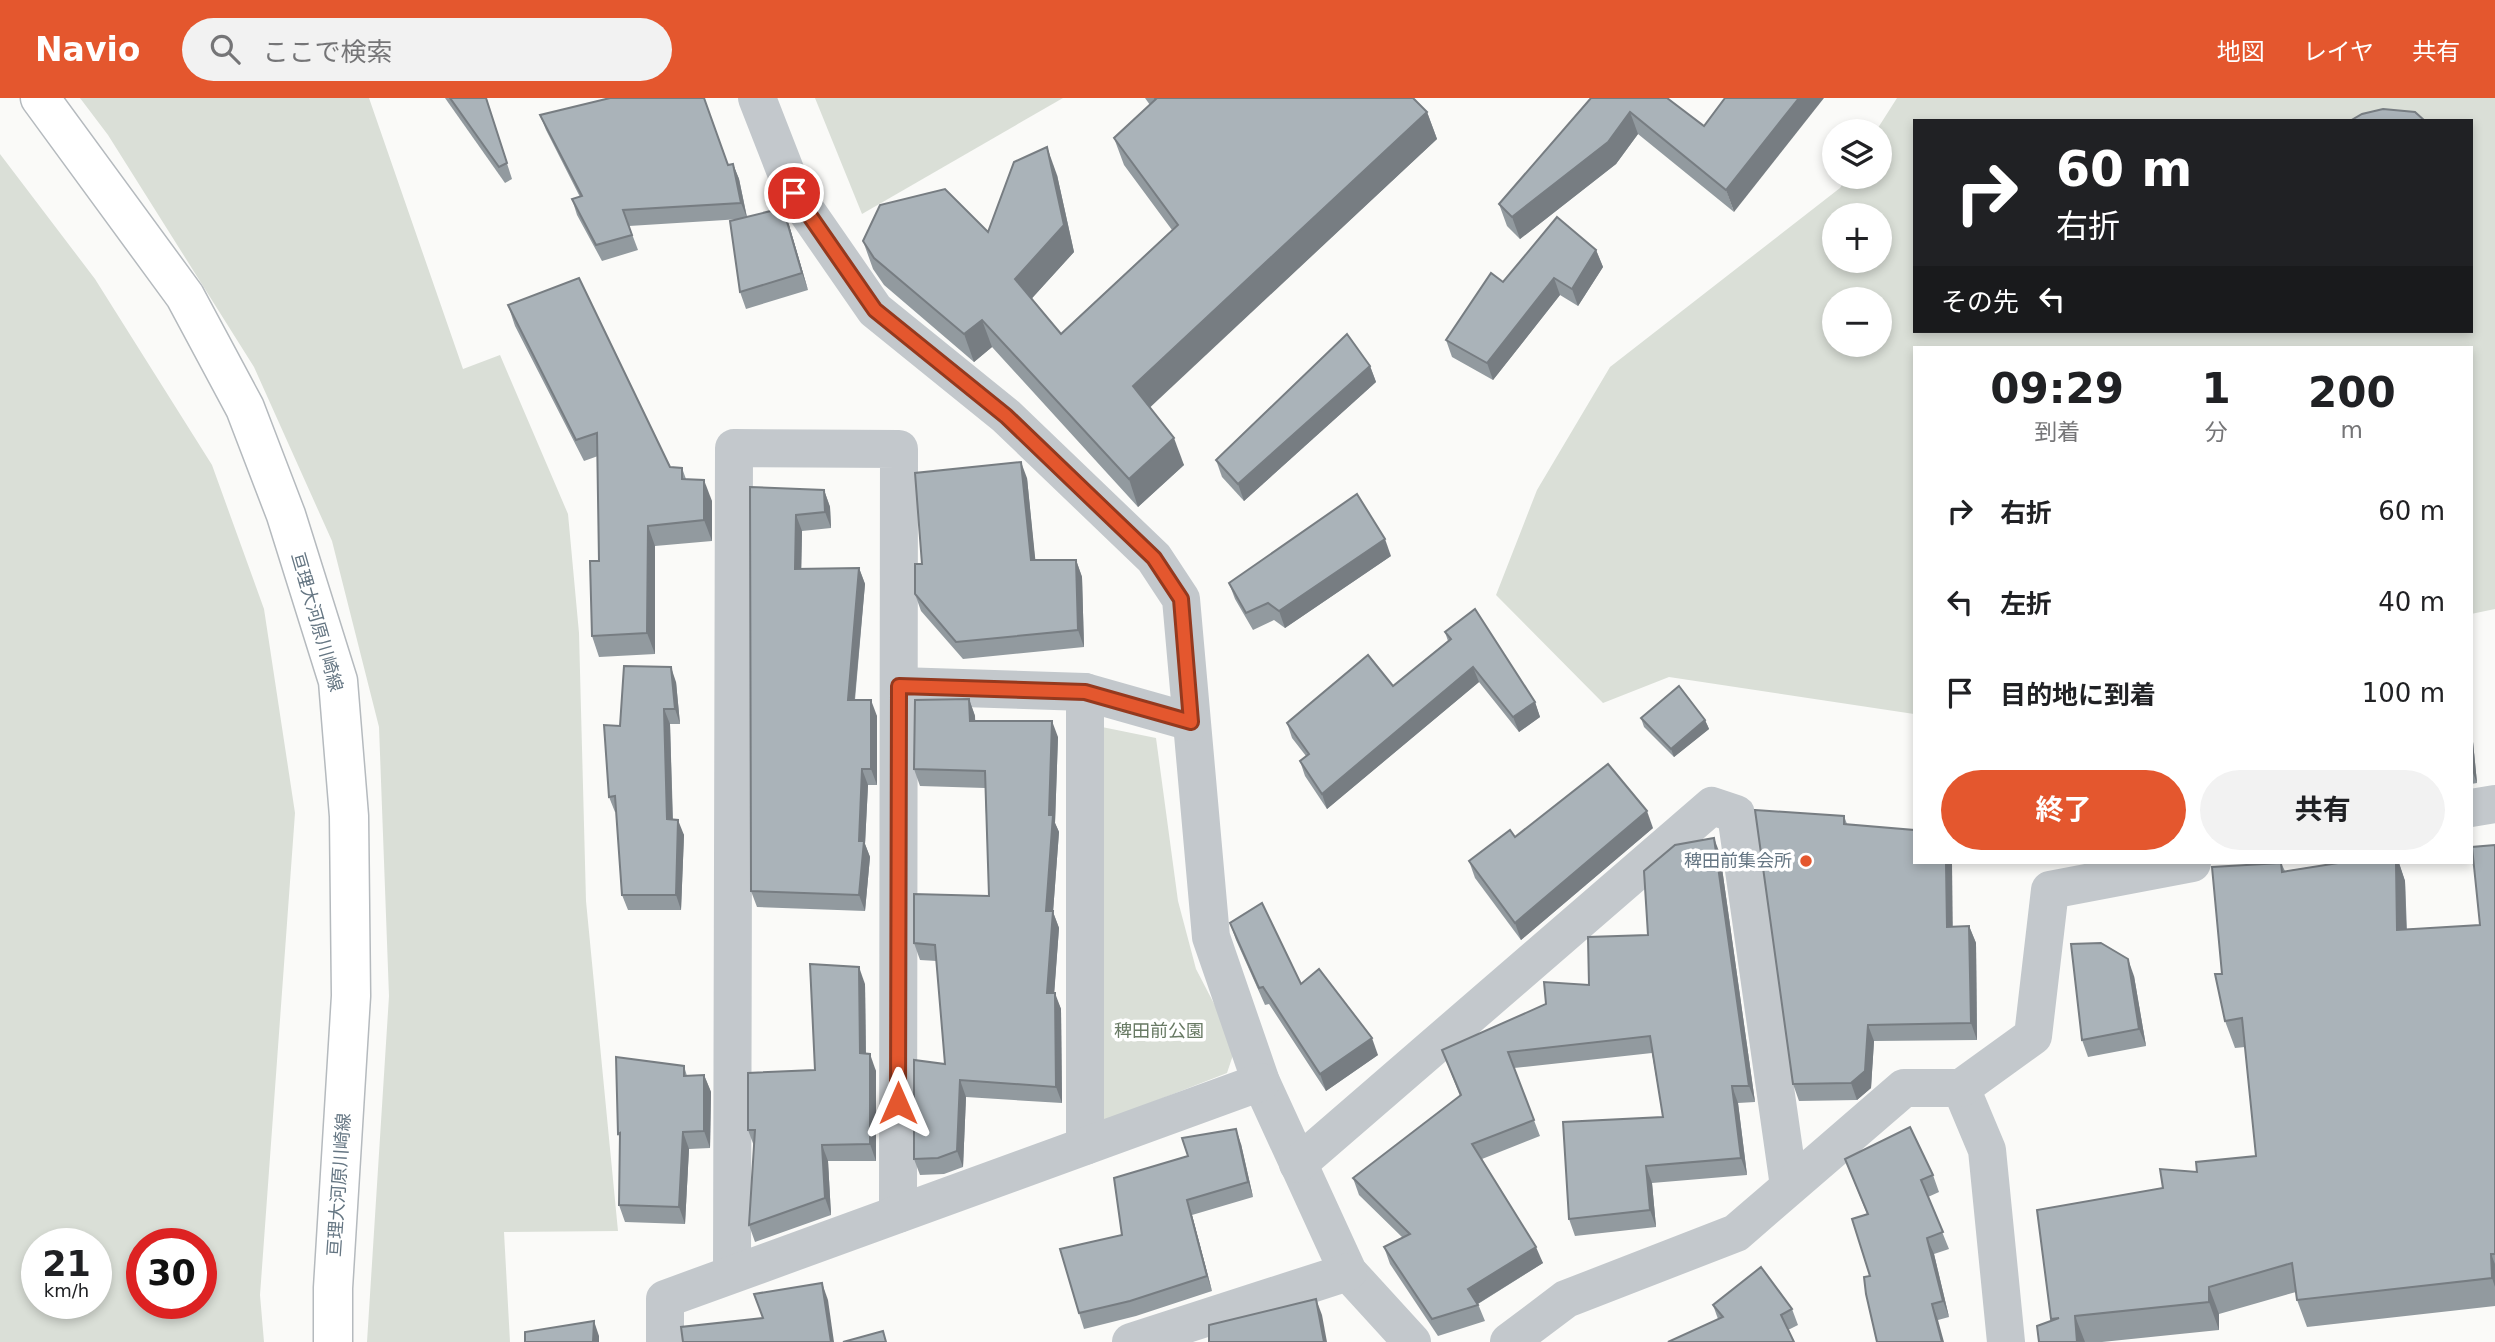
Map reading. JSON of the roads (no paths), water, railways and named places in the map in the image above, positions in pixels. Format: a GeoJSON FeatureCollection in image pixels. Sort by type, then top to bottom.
{"type":"FeatureCollection","features":[{"type":"Feature","properties":{"kind":"main road","name":"亘理大河原川崎線"},"geometry":{"type":"LineString","coordinates":[[40,98],[185,296],[245,408],[286,515],[338,681],[349,816],[351,996],[333,1289],[334,1342]]}},
{"type":"Feature","properties":{"kind":"street"},"geometry":{"type":"LineString","coordinates":[[757,98],[794,193],[875,310],[1006,416],[1154,558],[1181,599],[1211,937],[1261,1082],[1348,1272],[1412,1342]]}},
{"type":"Feature","properties":{"kind":"street"},"geometry":{"type":"LineString","coordinates":[[732,1274],[734,448],[899,449],[898,1214]]}},
{"type":"Feature","properties":{"kind":"street"},"geometry":{"type":"LineString","coordinates":[[899,686],[1085,692],[1191,722]]}},
{"type":"Feature","properties":{"kind":"street"},"geometry":{"type":"LineString","coordinates":[[1085,692],[1085,1146]]}},
{"type":"Feature","properties":{"kind":"street"},"geometry":{"type":"LineString","coordinates":[[2473,808],[2495,804]]}},
{"type":"Feature","properties":{"kind":"street"},"geometry":{"type":"LineString","coordinates":[[1298,1164],[1712,806],[1736,814],[1789,1186]]}},
{"type":"Feature","properties":{"kind":"street"},"geometry":{"type":"LineString","coordinates":[[1508,1342],[1566,1299],[1736,1233],[1904,1088],[1961,1088],[2033,1036],[2050,890],[2187,864]]}},
{"type":"Feature","properties":{"kind":"street"},"geometry":{"type":"LineString","coordinates":[[665,1342],[665,1298],[1261,1082]]}},
{"type":"Feature","properties":{"kind":"street"},"geometry":{"type":"LineString","coordinates":[[1961,1088],[1987,1150],[2006,1342]]}},
{"type":"Feature","properties":{"kind":"street"},"geometry":{"type":"LineString","coordinates":[[1131,1342],[1348,1272]]}},
{"type":"Feature","properties":{"kind":"place","name":"稗田前集会所"},"geometry":{"type":"Point","coordinates":[1806,861]}},
{"type":"Feature","properties":{"kind":"park label","name":"稗田前公園"},"geometry":{"type":"Point","coordinates":[1159,1031]}}]}
